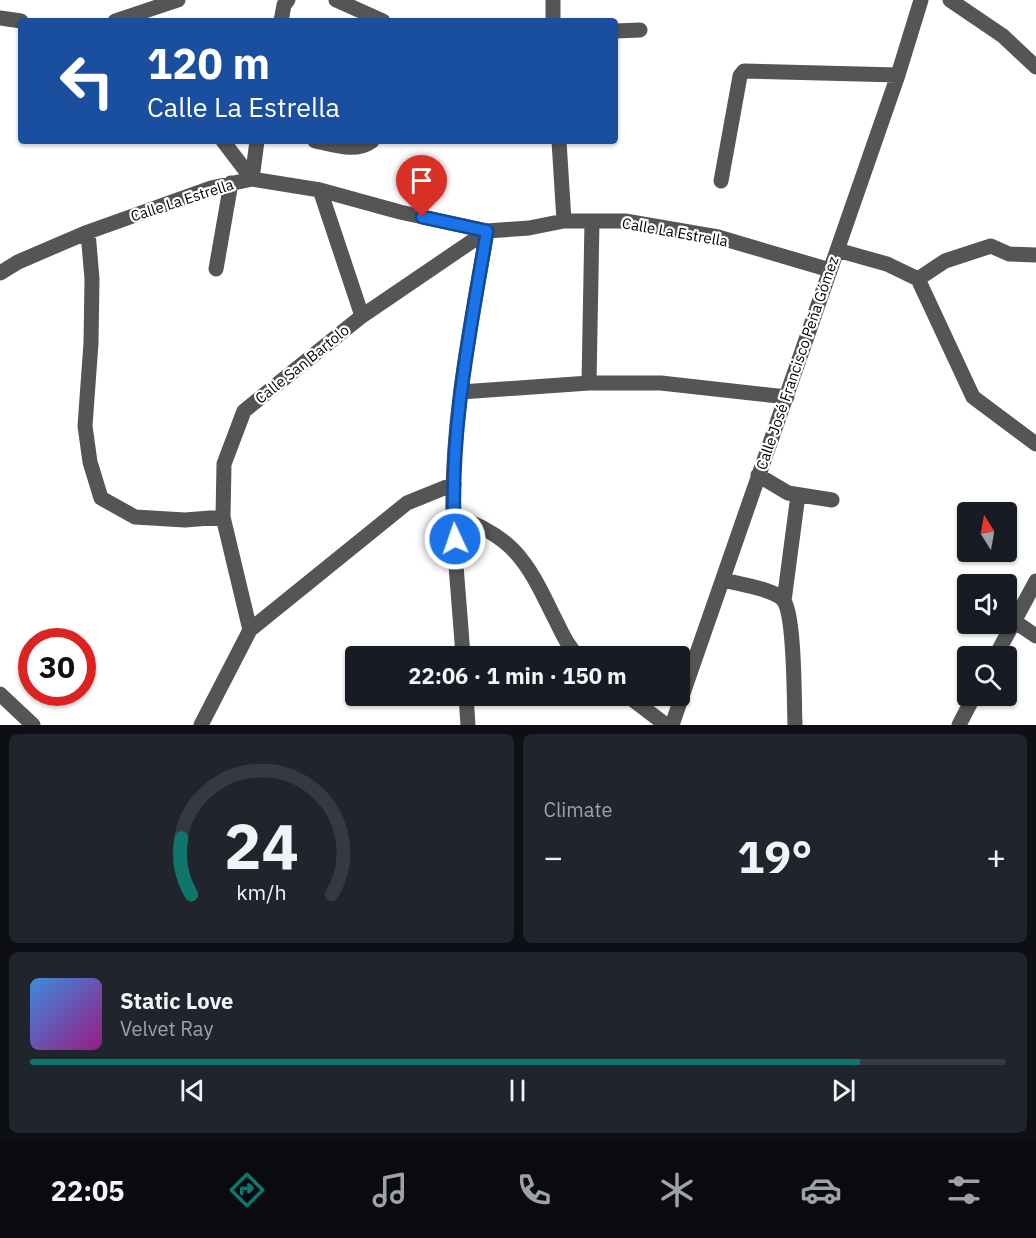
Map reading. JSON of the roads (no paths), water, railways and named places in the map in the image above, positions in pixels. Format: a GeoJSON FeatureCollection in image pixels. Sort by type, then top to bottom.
{"type":"FeatureCollection","features":[{"type":"Feature","properties":{"kind":"street"},"geometry":{"type":"LineString","coordinates":[[139,18],[178,0]]}},
{"type":"Feature","properties":{"kind":"street"},"geometry":{"type":"LineString","coordinates":[[282,18],[284,5],[288,0]]}},
{"type":"Feature","properties":{"kind":"street"},"geometry":{"type":"LineString","coordinates":[[336,0],[376,18]]}},
{"type":"Feature","properties":{"kind":"street"},"geometry":{"type":"LineString","coordinates":[[553,0],[553,18]]}},
{"type":"Feature","properties":{"kind":"street","name":"Calle José Francisco Peña Gómez"},"geometry":{"type":"LineString","coordinates":[[672,725],[898,75],[921,0]]}},
{"type":"Feature","properties":{"kind":"street"},"geometry":{"type":"LineString","coordinates":[[950,0],[1003,36],[1036,68]]}},
{"type":"Feature","properties":{"kind":"street"},"geometry":{"type":"LineString","coordinates":[[0,18],[18,21]]}},
{"type":"Feature","properties":{"kind":"street"},"geometry":{"type":"LineString","coordinates":[[618,31],[640,30]]}},
{"type":"Feature","properties":{"kind":"street"},"geometry":{"type":"LineString","coordinates":[[721,181],[740,76],[744,72],[898,75]]}},
{"type":"Feature","properties":{"kind":"street"},"geometry":{"type":"LineString","coordinates":[[225,144],[252,179]]}},
{"type":"Feature","properties":{"kind":"street"},"geometry":{"type":"LineString","coordinates":[[252,179],[257,144]]}},
{"type":"Feature","properties":{"kind":"street"},"geometry":{"type":"LineString","coordinates":[[328,144],[346,148],[363,147],[368,144]]}},
{"type":"Feature","properties":{"kind":"street"},"geometry":{"type":"LineString","coordinates":[[559,144],[564,221]]}},
{"type":"Feature","properties":{"kind":"street","name":"Calle La Estrella"},"geometry":{"type":"LineString","coordinates":[[0,273],[18,262],[88,232],[211,188],[252,179],[320,190],[400,212],[487,231],[529,228],[564,221],[625,221],[718,237],[830,270]]}},
{"type":"Feature","properties":{"kind":"street"},"geometry":{"type":"LineString","coordinates":[[216,269],[231,183]]}},
{"type":"Feature","properties":{"kind":"street"},"geometry":{"type":"LineString","coordinates":[[320,190],[362,316]]}},
{"type":"Feature","properties":{"kind":"street"},"geometry":{"type":"LineString","coordinates":[[589,382],[592,221]]}},
{"type":"Feature","properties":{"kind":"street"},"geometry":{"type":"LineString","coordinates":[[462,646],[453,515],[454,484],[461,392],[487,231]]}},
{"type":"Feature","properties":{"kind":"street","name":"Calle San Bartolo"},"geometry":{"type":"LineString","coordinates":[[250,630],[223,517],[224,464],[244,411],[362,316],[487,231]]}},
{"type":"Feature","properties":{"kind":"street"},"geometry":{"type":"LineString","coordinates":[[88,232],[92,279],[85,426],[90,462],[101,498],[135,518],[185,520],[223,517]]}},
{"type":"Feature","properties":{"kind":"street"},"geometry":{"type":"LineString","coordinates":[[918,279],[945,261],[991,246],[1009,254],[1036,255]]}},
{"type":"Feature","properties":{"kind":"street"},"geometry":{"type":"LineString","coordinates":[[837,250],[887,264],[918,279],[973,397],[1036,444]]}},
{"type":"Feature","properties":{"kind":"street"},"geometry":{"type":"LineString","coordinates":[[461,392],[589,382],[662,383],[787,396]]}},
{"type":"Feature","properties":{"kind":"street"},"geometry":{"type":"LineString","coordinates":[[758,476],[798,495],[832,500]]}},
{"type":"Feature","properties":{"kind":"street"},"geometry":{"type":"LineString","coordinates":[[201,725],[250,630],[407,503],[454,484]]}},
{"type":"Feature","properties":{"kind":"street"},"geometry":{"type":"LineString","coordinates":[[795,725],[794,668],[784,601],[798,495]]}},
{"type":"Feature","properties":{"kind":"street"},"geometry":{"type":"LineString","coordinates":[[453,515],[481,526],[518,552],[531,570],[570,646]]}},
{"type":"Feature","properties":{"kind":"street"},"geometry":{"type":"LineString","coordinates":[[724,580],[774,593],[784,601]]}},
{"type":"Feature","properties":{"kind":"street"},"geometry":{"type":"LineString","coordinates":[[1017,616],[1036,581]]}},
{"type":"Feature","properties":{"kind":"street"},"geometry":{"type":"LineString","coordinates":[[1017,623],[1036,636]]}},
{"type":"Feature","properties":{"kind":"street"},"geometry":{"type":"LineString","coordinates":[[0,695],[33,725]]}},
{"type":"Feature","properties":{"kind":"street"},"geometry":{"type":"LineString","coordinates":[[467,706],[468,725]]}},
{"type":"Feature","properties":{"kind":"street"},"geometry":{"type":"LineString","coordinates":[[641,706],[666,725]]}},
{"type":"Feature","properties":{"kind":"street"},"geometry":{"type":"LineString","coordinates":[[959,725],[969,706]]}}]}
